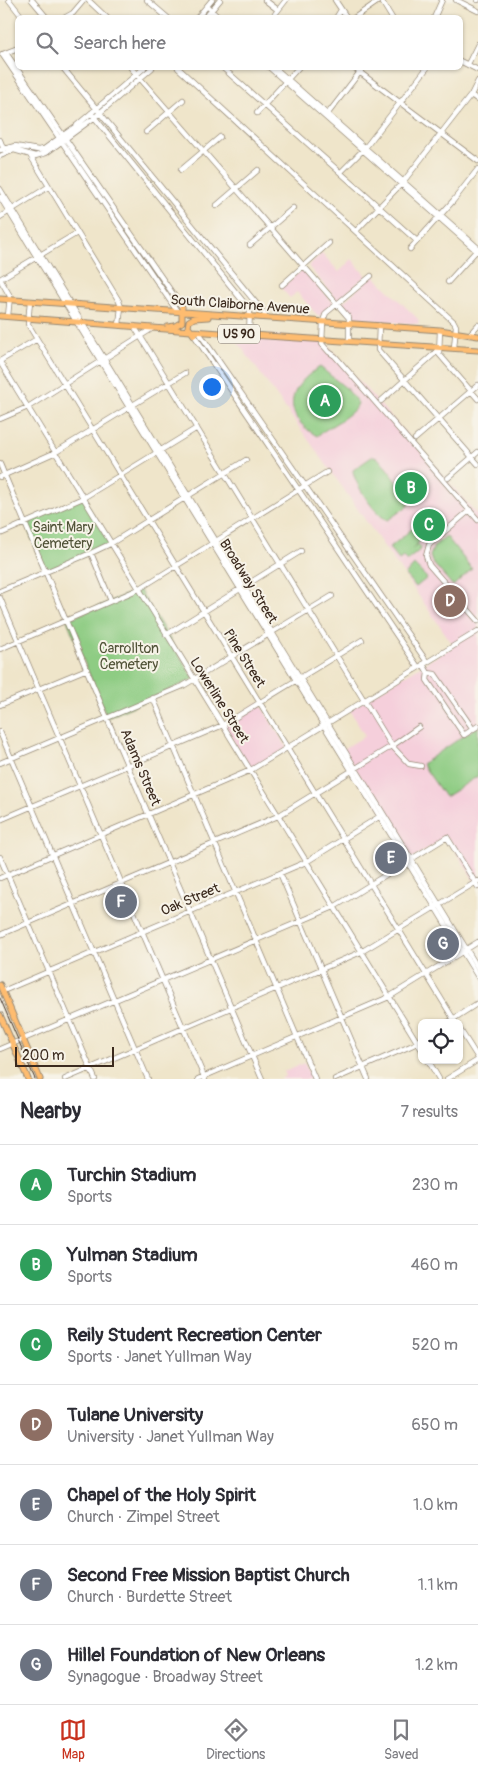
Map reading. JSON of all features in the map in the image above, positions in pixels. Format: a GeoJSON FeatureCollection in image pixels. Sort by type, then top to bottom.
{"type":"FeatureCollection","features":[{"type":"Feature","properties":{"kind":"main road","name":"South Claiborne Avenue"},"geometry":{"type":"LineString","coordinates":[[0,299],[180,310],[236,316],[249,313],[264,317],[440,330],[478,336]]}},
{"type":"Feature","properties":{"kind":"main road"},"geometry":{"type":"LineString","coordinates":[[145,328],[179,325],[183,321],[180,310]]}},
{"type":"Feature","properties":{"kind":"main road","name":"US 90"},"geometry":{"type":"LineString","coordinates":[[0,316],[134,326],[196,333],[249,334],[478,350]]}},
{"type":"Feature","properties":{"kind":"main road"},"geometry":{"type":"LineString","coordinates":[[196,333],[188,325],[192,318],[236,316]]}},
{"type":"Feature","properties":{"kind":"main road"},"geometry":{"type":"LineString","coordinates":[[1,989],[40,1079]]}},
{"type":"Feature","properties":{"kind":"main road"},"geometry":{"type":"LineString","coordinates":[[0,1015],[28,1079]]}},
{"type":"Feature","properties":{"kind":"street"},"geometry":{"type":"LineString","coordinates":[[9,0],[21,15]]}},
{"type":"Feature","properties":{"kind":"street"},"geometry":{"type":"LineString","coordinates":[[32,0],[44,15]]}},
{"type":"Feature","properties":{"kind":"street"},"geometry":{"type":"LineString","coordinates":[[68,15],[86,0],[104,15]]}},
{"type":"Feature","properties":{"kind":"street"},"geometry":{"type":"LineString","coordinates":[[147,0],[164,15]]}},
{"type":"Feature","properties":{"kind":"street"},"geometry":{"type":"LineString","coordinates":[[199,15],[212,0]]}},
{"type":"Feature","properties":{"kind":"street"},"geometry":{"type":"LineString","coordinates":[[205,8],[209,15],[220,0]]}},
{"type":"Feature","properties":{"kind":"street"},"geometry":{"type":"LineString","coordinates":[[265,0],[278,10]]}},
{"type":"Feature","properties":{"kind":"street"},"geometry":{"type":"LineString","coordinates":[[274,15],[286,0]]}},
{"type":"Feature","properties":{"kind":"street"},"geometry":{"type":"LineString","coordinates":[[335,0],[344,15]]}},
{"type":"Feature","properties":{"kind":"street"},"geometry":{"type":"LineString","coordinates":[[358,15],[380,0],[390,15]]}},
{"type":"Feature","properties":{"kind":"street"},"geometry":{"type":"LineString","coordinates":[[435,15],[442,0]]}},
{"type":"Feature","properties":{"kind":"street"},"geometry":{"type":"LineString","coordinates":[[456,0],[478,11]]}},
{"type":"Feature","properties":{"kind":"street"},"geometry":{"type":"LineString","coordinates":[[338,15],[342,10]]}},
{"type":"Feature","properties":{"kind":"street"},"geometry":{"type":"LineString","coordinates":[[468,64],[478,44]]}},
{"type":"Feature","properties":{"kind":"street"},"geometry":{"type":"LineString","coordinates":[[15,49],[3,54],[15,69]]}},
{"type":"Feature","properties":{"kind":"street"},"geometry":{"type":"LineString","coordinates":[[463,62],[478,70]]}},
{"type":"Feature","properties":{"kind":"street"},"geometry":{"type":"LineString","coordinates":[[15,70],[93,184],[154,267],[180,310]]}},
{"type":"Feature","properties":{"kind":"street"},"geometry":{"type":"LineString","coordinates":[[65,70],[265,314],[264,317]]}},
{"type":"Feature","properties":{"kind":"street"},"geometry":{"type":"LineString","coordinates":[[134,70],[349,318],[349,341]]}},
{"type":"Feature","properties":{"kind":"street"},"geometry":{"type":"LineString","coordinates":[[3,150],[19,146],[41,150],[63,139],[91,112],[141,70]]}},
{"type":"Feature","properties":{"kind":"street"},"geometry":{"type":"LineString","coordinates":[[3,150],[43,155],[95,117],[150,70]]}},
{"type":"Feature","properties":{"kind":"street"},"geometry":{"type":"LineString","coordinates":[[180,70],[454,322],[456,332],[454,348]]}},
{"type":"Feature","properties":{"kind":"street"},"geometry":{"type":"LineString","coordinates":[[228,70],[264,105],[417,240]]}},
{"type":"Feature","properties":{"kind":"street"},"geometry":{"type":"LineString","coordinates":[[273,70],[327,115],[478,250],[448,282]]}},
{"type":"Feature","properties":{"kind":"street"},"geometry":{"type":"LineString","coordinates":[[277,70],[287,81]]}},
{"type":"Feature","properties":{"kind":"street"},"geometry":{"type":"LineString","coordinates":[[257,113],[296,70]]}},
{"type":"Feature","properties":{"kind":"street"},"geometry":{"type":"LineString","coordinates":[[327,115],[362,70],[478,161]]}},
{"type":"Feature","properties":{"kind":"street"},"geometry":{"type":"LineString","coordinates":[[341,172],[364,149],[425,70]]}},
{"type":"Feature","properties":{"kind":"street"},"geometry":{"type":"LineString","coordinates":[[356,231],[402,183],[474,94],[478,82]]}},
{"type":"Feature","properties":{"kind":"street"},"geometry":{"type":"LineString","coordinates":[[474,94],[478,100]]}},
{"type":"Feature","properties":{"kind":"street"},"geometry":{"type":"LineString","coordinates":[[146,132],[183,100]]}},
{"type":"Feature","properties":{"kind":"street"},"geometry":{"type":"LineString","coordinates":[[91,112],[212,261],[249,313],[249,334]]}},
{"type":"Feature","properties":{"kind":"street"},"geometry":{"type":"LineString","coordinates":[[181,170],[220,136]]}},
{"type":"Feature","properties":{"kind":"street"},"geometry":{"type":"LineString","coordinates":[[0,140],[3,150],[0,156]]}},
{"type":"Feature","properties":{"kind":"street"},"geometry":{"type":"LineString","coordinates":[[30,154],[48,187],[119,301],[119,325]]}},
{"type":"Feature","properties":{"kind":"street"},"geometry":{"type":"LineString","coordinates":[[135,167],[140,163]]}},
{"type":"Feature","properties":{"kind":"street"},"geometry":{"type":"LineString","coordinates":[[410,249],[478,169]]}},
{"type":"Feature","properties":{"kind":"street"},"geometry":{"type":"LineString","coordinates":[[216,206],[258,170]]}},
{"type":"Feature","properties":{"kind":"street"},"geometry":{"type":"LineString","coordinates":[[0,217],[48,187]]}},
{"type":"Feature","properties":{"kind":"street","name":"Broadway Street"},"geometry":{"type":"LineString","coordinates":[[0,189],[38,256],[464,950],[478,977]]}},
{"type":"Feature","properties":{"kind":"street","name":"Broadway Street"},"geometry":{"type":"LineString","coordinates":[[0,197],[11,211]]}},
{"type":"Feature","properties":{"kind":"street"},"geometry":{"type":"LineString","coordinates":[[250,245],[293,208]]}},
{"type":"Feature","properties":{"kind":"street"},"geometry":{"type":"LineString","coordinates":[[173,214],[178,210]]}},
{"type":"Feature","properties":{"kind":"street"},"geometry":{"type":"LineString","coordinates":[[122,225],[149,270],[180,310]]}},
{"type":"Feature","properties":{"kind":"street"},"geometry":{"type":"LineString","coordinates":[[8,316],[10,296],[0,279],[77,233]]}},
{"type":"Feature","properties":{"kind":"street"},"geometry":{"type":"LineString","coordinates":[[282,285],[329,243]]}},
{"type":"Feature","properties":{"kind":"street"},"geometry":{"type":"LineString","coordinates":[[212,261],[217,257]]}},
{"type":"Feature","properties":{"kind":"street"},"geometry":{"type":"LineString","coordinates":[[149,270],[154,267]]}},
{"type":"Feature","properties":{"kind":"street"},"geometry":{"type":"LineString","coordinates":[[371,276],[326,313],[323,321],[322,344],[335,356],[478,520]]}},
{"type":"Feature","properties":{"kind":"street","name":"Pine Street"},"geometry":{"type":"LineString","coordinates":[[30,301],[28,324],[36,339],[453,1019]]}},
{"type":"Feature","properties":{"kind":"street"},"geometry":{"type":"LineString","coordinates":[[249,313],[256,304]]}},
{"type":"Feature","properties":{"kind":"street"},"geometry":{"type":"LineString","coordinates":[[379,325],[378,350],[478,464]]}},
{"type":"Feature","properties":{"kind":"street"},"geometry":{"type":"LineString","coordinates":[[470,335],[478,325]]}},
{"type":"Feature","properties":{"kind":"street"},"geometry":{"type":"LineString","coordinates":[[134,326],[392,746],[409,764],[421,766]]}},
{"type":"Feature","properties":{"kind":"street"},"geometry":{"type":"LineString","coordinates":[[0,419],[28,407],[153,328]]}},
{"type":"Feature","properties":{"kind":"street"},"geometry":{"type":"LineString","coordinates":[[440,330],[439,354],[478,399]]}},
{"type":"Feature","properties":{"kind":"street"},"geometry":{"type":"LineString","coordinates":[[196,333],[254,411],[365,572],[423,664],[428,673],[427,680],[464,735],[478,726]]}},
{"type":"Feature","properties":{"kind":"street"},"geometry":{"type":"LineString","coordinates":[[196,333],[298,490],[358,577],[423,664]]}},
{"type":"Feature","properties":{"kind":"street"},"geometry":{"type":"LineString","coordinates":[[0,361],[36,339]]}},
{"type":"Feature","properties":{"kind":"street"},"geometry":{"type":"LineString","coordinates":[[381,401],[439,348]]}},
{"type":"Feature","properties":{"kind":"street","name":"Lowerline Street"},"geometry":{"type":"LineString","coordinates":[[0,361],[110,544],[417,1042]]}},
{"type":"Feature","properties":{"kind":"street"},"geometry":{"type":"LineString","coordinates":[[2,476],[56,452],[185,372]]}},
{"type":"Feature","properties":{"kind":"street"},"geometry":{"type":"LineString","coordinates":[[414,440],[478,385]]}},
{"type":"Feature","properties":{"kind":"street"},"geometry":{"type":"LineString","coordinates":[[248,415],[254,411]]}},
{"type":"Feature","properties":{"kind":"street"},"geometry":{"type":"LineString","coordinates":[[0,534],[83,498],[197,428]]}},
{"type":"Feature","properties":{"kind":"street"},"geometry":{"type":"LineString","coordinates":[[448,478],[478,452]]}},
{"type":"Feature","properties":{"kind":"street"},"geometry":{"type":"LineString","coordinates":[[0,591],[110,544],[246,460]]}},
{"type":"Feature","properties":{"kind":"street","name":"Adams Street"},"geometry":{"type":"LineString","coordinates":[[0,464],[2,476],[46,571],[262,1079]]}},
{"type":"Feature","properties":{"kind":"street"},"geometry":{"type":"LineString","coordinates":[[0,648],[139,589],[327,472]]}},
{"type":"Feature","properties":{"kind":"street"},"geometry":{"type":"LineString","coordinates":[[470,510],[429,545],[426,556],[429,565],[478,621]]}},
{"type":"Feature","properties":{"kind":"street"},"geometry":{"type":"LineString","coordinates":[[166,635],[301,551]]}},
{"type":"Feature","properties":{"kind":"street"},"geometry":{"type":"LineString","coordinates":[[91,553],[111,601]]}},
{"type":"Feature","properties":{"kind":"street"},"geometry":{"type":"LineString","coordinates":[[358,577],[365,572]]}},
{"type":"Feature","properties":{"kind":"street"},"geometry":{"type":"LineString","coordinates":[[0,763],[182,686],[332,596]]}},
{"type":"Feature","properties":{"kind":"street"},"geometry":{"type":"LineString","coordinates":[[0,598],[204,1078]]}},
{"type":"Feature","properties":{"kind":"street"},"geometry":{"type":"LineString","coordinates":[[0,878],[195,796],[250,770],[478,631]]}},
{"type":"Feature","properties":{"kind":"street"},"geometry":{"type":"LineString","coordinates":[[0,820],[223,725],[362,640]]}},
{"type":"Feature","properties":{"kind":"street"},"geometry":{"type":"LineString","coordinates":[[0,706],[87,669]]}},
{"type":"Feature","properties":{"kind":"street"},"geometry":{"type":"LineString","coordinates":[[428,673],[435,674],[473,729]]}},
{"type":"Feature","properties":{"kind":"street"},"geometry":{"type":"LineString","coordinates":[[152,698],[315,1079]]}},
{"type":"Feature","properties":{"kind":"street"},"geometry":{"type":"LineString","coordinates":[[0,935],[278,816],[392,746],[419,727]]}},
{"type":"Feature","properties":{"kind":"street"},"geometry":{"type":"LineString","coordinates":[[0,732],[148,1079]]}},
{"type":"Feature","properties":{"kind":"street","name":"Oak Street"},"geometry":{"type":"LineString","coordinates":[[1,989],[49,971],[306,862],[381,815]]}},
{"type":"Feature","properties":{"kind":"street"},"geometry":{"type":"LineString","coordinates":[[0,1049],[334,907],[447,837],[477,883],[361,952],[65,1079]]}},
{"type":"Feature","properties":{"kind":"street"},"geometry":{"type":"LineString","coordinates":[[0,857],[95,1079]]}},
{"type":"Feature","properties":{"kind":"street"},"geometry":{"type":"LineString","coordinates":[[280,873],[368,1079]]}},
{"type":"Feature","properties":{"kind":"street"},"geometry":{"type":"LineString","coordinates":[[198,1079],[390,997],[478,942]]}},
{"type":"Feature","properties":{"kind":"street","name":"Broadway Street"},"geometry":{"type":"LineString","coordinates":[[464,950],[478,968]]}},
{"type":"Feature","properties":{"kind":"street"},"geometry":{"type":"LineString","coordinates":[[457,1019],[478,1003]]}},
{"type":"Feature","properties":{"kind":"street"},"geometry":{"type":"LineString","coordinates":[[447,1079],[478,1059],[463,1035]]}},
{"type":"Feature","properties":{"kind":"street"},"geometry":{"type":"LineString","coordinates":[[334,1079],[417,1042]]}},
{"type":"Feature","properties":{"kind":"street"},"geometry":{"type":"LineString","coordinates":[[430,1064],[439,1079]]}},
{"type":"Feature","properties":{"kind":"shaded area"},"geometry":{"type":"Polygon","coordinates":[[[322,253],[339,272],[352,259],[366,276],[339,300],[308,266],[322,253]]]}},
{"type":"Feature","properties":{"kind":"shaded area"},"geometry":{"type":"Polygon","coordinates":[[[303,269],[333,302],[333,305],[320,316],[297,292],[290,298],[281,288],[303,269]]]}},
{"type":"Feature","properties":{"kind":"shaded area"},"geometry":{"type":"Polygon","coordinates":[[[373,275],[418,319],[419,324],[355,320],[341,304],[373,275]]]}},
{"type":"Feature","properties":{"kind":"shaded area"},"geometry":{"type":"Polygon","coordinates":[[[231,333],[322,339],[478,515],[478,881],[475,882],[447,837],[411,859],[343,749],[365,736],[349,709],[454,646],[231,333]]]}},
{"type":"Feature","properties":{"kind":"shaded area"},"geometry":{"type":"Polygon","coordinates":[[[259,702],[287,748],[251,770],[223,725],[259,702]]]}},
{"type":"Feature","properties":{"kind":"shaded area"},"geometry":{"type":"Polygon","coordinates":[[[304,1063],[312,1079],[279,1079],[286,1076],[284,1071],[304,1063]]]}},
{"type":"Feature","properties":{"kind":"green space"},"geometry":{"type":"Polygon","coordinates":[[[320,367],[347,389],[358,403],[352,412],[317,436],[305,428],[298,419],[293,410],[293,401],[295,392],[301,383],[320,367]]]}},
{"type":"Feature","properties":{"kind":"green space"},"geometry":{"type":"Polygon","coordinates":[[[373,456],[377,457],[390,473],[409,503],[409,505],[388,520],[383,518],[372,506],[361,491],[354,476],[353,470],[373,456]]]}},
{"type":"Feature","properties":{"kind":"green space","name":"Saint Mary Cemetery"},"geometry":{"type":"Polygon","coordinates":[[[83,498],[110,544],[46,571],[25,523],[83,498]]]}},
{"type":"Feature","properties":{"kind":"green space"},"geometry":{"type":"Polygon","coordinates":[[[413,528],[422,539],[412,549],[418,544],[422,548],[407,561],[403,557],[399,560],[389,548],[413,528]]]}},
{"type":"Feature","properties":{"kind":"green space"},"geometry":{"type":"Polygon","coordinates":[[[446,536],[472,569],[453,586],[432,562],[430,556],[434,546],[446,536]]]}},
{"type":"Feature","properties":{"kind":"green space"},"geometry":{"type":"Polygon","coordinates":[[[414,565],[427,578],[416,587],[405,575],[414,565]]]}},
{"type":"Feature","properties":{"kind":"green space","name":"Carrollton Cemetery"},"geometry":{"type":"Polygon","coordinates":[[[139,589],[194,679],[107,718],[67,620],[139,589]]]}},
{"type":"Feature","properties":{"kind":"green space"},"geometry":{"type":"Polygon","coordinates":[[[478,726],[478,776],[445,797],[422,764],[478,726]]]}},
{"type":"Feature","properties":{"kind":"tram line"},"geometry":{"type":"LineString","coordinates":[[0,998],[35,1079]]}},
{"type":"Feature","properties":{"kind":"place","name":"Turchin Stadium"},"geometry":{"type":"Point","coordinates":[325,401]}},
{"type":"Feature","properties":{"kind":"place","name":"Yulman Stadium"},"geometry":{"type":"Point","coordinates":[411,488]}},
{"type":"Feature","properties":{"kind":"place","name":"Reily Student Recreation Center"},"geometry":{"type":"Point","coordinates":[429,525]}},
{"type":"Feature","properties":{"kind":"place","name":"Tulane University"},"geometry":{"type":"Point","coordinates":[450,601]}},
{"type":"Feature","properties":{"kind":"place","name":"Chapel of the Holy Spirit"},"geometry":{"type":"Point","coordinates":[391,858]}},
{"type":"Feature","properties":{"kind":"place","name":"Second Free Mission Baptist Church"},"geometry":{"type":"Point","coordinates":[121,902]}},
{"type":"Feature","properties":{"kind":"place","name":"Hillel Foundation of New Orleans"},"geometry":{"type":"Point","coordinates":[443,944]}}]}
